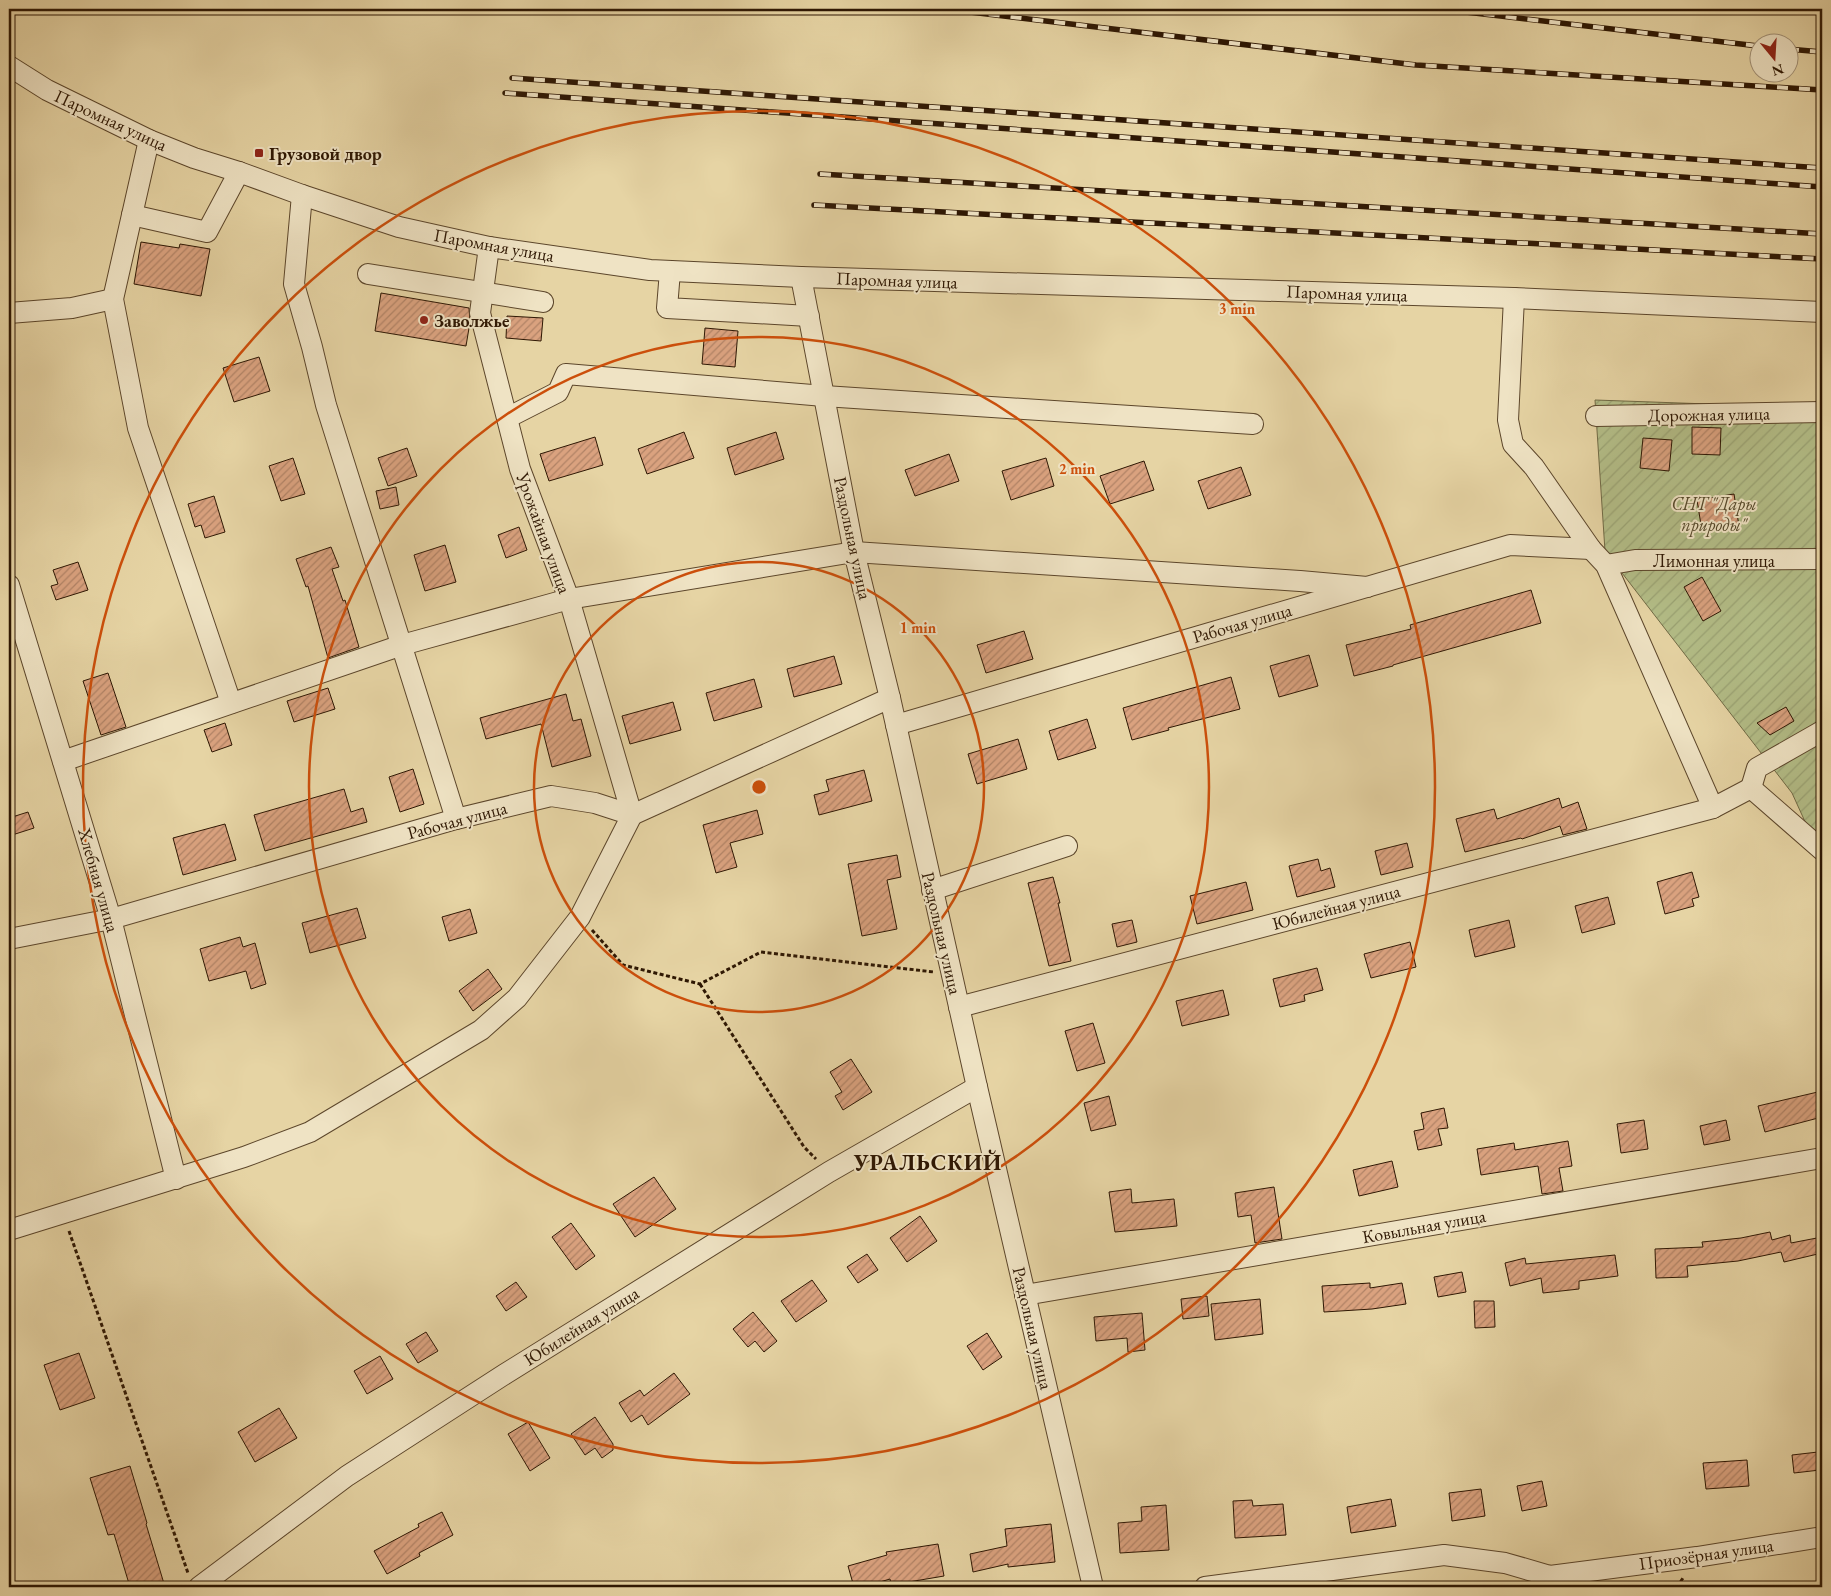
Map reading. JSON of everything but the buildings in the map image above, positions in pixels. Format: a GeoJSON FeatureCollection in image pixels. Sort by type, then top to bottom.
{"type":"FeatureCollection","features":[{"type":"Feature","properties":{"kind":"street","name":"Паромная улица"},"geometry":{"type":"LineString","coordinates":[[9,66],[47,90],[149,140],[194,158],[399,227],[489,246],[650,270],[802,278],[1514,298],[1822,312]]}},
{"type":"Feature","properties":{"kind":"street"},"geometry":{"type":"LineString","coordinates":[[149,140],[113,299],[138,428],[231,703]]}},
{"type":"Feature","properties":{"kind":"street"},"geometry":{"type":"LineString","coordinates":[[132,215],[207,232],[239,172]]}},
{"type":"Feature","properties":{"kind":"street"},"geometry":{"type":"LineString","coordinates":[[302,195],[294,284],[326,405],[456,820]]}},
{"type":"Feature","properties":{"kind":"street","name":"Урожайная улица"},"geometry":{"type":"LineString","coordinates":[[489,246],[480,313],[520,469],[569,599],[632,815]]}},
{"type":"Feature","properties":{"kind":"street"},"geometry":{"type":"LineString","coordinates":[[670,271],[667,308],[809,316]]}},
{"type":"Feature","properties":{"kind":"street"},"geometry":{"type":"LineString","coordinates":[[368,274],[543,302]]}},
{"type":"Feature","properties":{"kind":"street","name":"Раздольная улица"},"geometry":{"type":"LineString","coordinates":[[802,278],[854,552],[890,698],[932,890],[1093,1587]]}},
{"type":"Feature","properties":{"kind":"street"},"geometry":{"type":"LineString","coordinates":[[1514,298],[1508,420],[1513,444],[1534,467],[1591,549],[1606,565],[1713,808]]}},
{"type":"Feature","properties":{"kind":"street"},"geometry":{"type":"LineString","coordinates":[[9,313],[72,308],[113,299]]}},
{"type":"Feature","properties":{"kind":"street"},"geometry":{"type":"LineString","coordinates":[[507,418],[558,392],[566,374],[824,396],[1253,424]]}},
{"type":"Feature","properties":{"kind":"street","name":"Дорожная улица"},"geometry":{"type":"LineString","coordinates":[[1596,416],[1822,412]]}},
{"type":"Feature","properties":{"kind":"street","name":"Рабочая улица"},"geometry":{"type":"LineString","coordinates":[[896,725],[1510,545],[1591,549]]}},
{"type":"Feature","properties":{"kind":"street"},"geometry":{"type":"LineString","coordinates":[[63,761],[402,645],[569,599],[854,552],[1367,587]]}},
{"type":"Feature","properties":{"kind":"street","name":"Лимонная улица"},"geometry":{"type":"LineString","coordinates":[[1606,565],[1635,560],[1822,559]]}},
{"type":"Feature","properties":{"kind":"street","name":"Хлебная улица"},"geometry":{"type":"LineString","coordinates":[[9,585],[111,918],[176,1178]]}},
{"type":"Feature","properties":{"kind":"street"},"geometry":{"type":"LineString","coordinates":[[9,1230],[244,1157],[310,1132],[481,1030],[517,998],[580,917],[632,815],[890,698]]}},
{"type":"Feature","properties":{"kind":"street"},"geometry":{"type":"LineString","coordinates":[[1822,731],[1757,768],[1751,788],[1822,850]]}},
{"type":"Feature","properties":{"kind":"street","name":"Юбилейная улица"},"geometry":{"type":"LineString","coordinates":[[959,1007],[1713,808],[1751,788]]}},
{"type":"Feature","properties":{"kind":"street","name":"Рабочая улица"},"geometry":{"type":"LineString","coordinates":[[9,939],[111,918],[456,820],[551,796],[595,803],[632,815]]}},
{"type":"Feature","properties":{"kind":"street"},"geometry":{"type":"LineString","coordinates":[[932,890],[1067,846]]}},
{"type":"Feature","properties":{"kind":"street","name":"Юбилейная улица"},"geometry":{"type":"LineString","coordinates":[[194,1583],[347,1476],[505,1374],[829,1172],[977,1087]]}},
{"type":"Feature","properties":{"kind":"street","name":"Ковыльная улица"},"geometry":{"type":"LineString","coordinates":[[1025,1295],[1822,1158]]}},
{"type":"Feature","properties":{"kind":"street","name":"Приозёрная улица"},"geometry":{"type":"LineString","coordinates":[[1205,1587],[1444,1554],[1505,1563],[1550,1576],[1697,1557],[1822,1537]]}},
{"type":"Feature","properties":{"kind":"path"},"geometry":{"type":"LineString","coordinates":[[580,917],[623,965],[700,984],[760,952],[952,974]]}},
{"type":"Feature","properties":{"kind":"path"},"geometry":{"type":"LineString","coordinates":[[700,984],[804,1147],[829,1172]]}},
{"type":"Feature","properties":{"kind":"path"},"geometry":{"type":"LineString","coordinates":[[63,1214],[107,1343],[194,1583]]}},
{"type":"Feature","properties":{"kind":"green space","name":"СНТ \"Дары природы\""},"geometry":{"type":"Polygon","coordinates":[[[1595,400],[1822,408],[1822,859],[1792,793],[1605,551],[1595,400]]]}},
{"type":"Feature","properties":{"kind":"railway"},"geometry":{"type":"LineString","coordinates":[[945,9],[1416,65],[1822,90]]}},
{"type":"Feature","properties":{"kind":"railway"},"geometry":{"type":"LineString","coordinates":[[1440,9],[1748,45]]}},
{"type":"Feature","properties":{"kind":"railway"},"geometry":{"type":"LineString","coordinates":[[1798,50],[1822,52]]}},
{"type":"Feature","properties":{"kind":"railway"},"geometry":{"type":"LineString","coordinates":[[512,78],[1822,168]]}},
{"type":"Feature","properties":{"kind":"railway"},"geometry":{"type":"LineString","coordinates":[[505,93],[1822,187]]}},
{"type":"Feature","properties":{"kind":"railway"},"geometry":{"type":"LineString","coordinates":[[820,174],[1822,234]]}},
{"type":"Feature","properties":{"kind":"railway"},"geometry":{"type":"LineString","coordinates":[[814,205],[1822,259]]}},
{"type":"Feature","properties":{"kind":"place","name":"Грузовой двор"},"geometry":{"type":"Point","coordinates":[259,153]}},
{"type":"Feature","properties":{"kind":"place","name":"Заволжье"},"geometry":{"type":"Point","coordinates":[424,320]}},
{"type":"Feature","properties":{"kind":"district","name":"УРАЛЬСКИЙ"},"geometry":{"type":"Point","coordinates":[928,1162]}}]}
